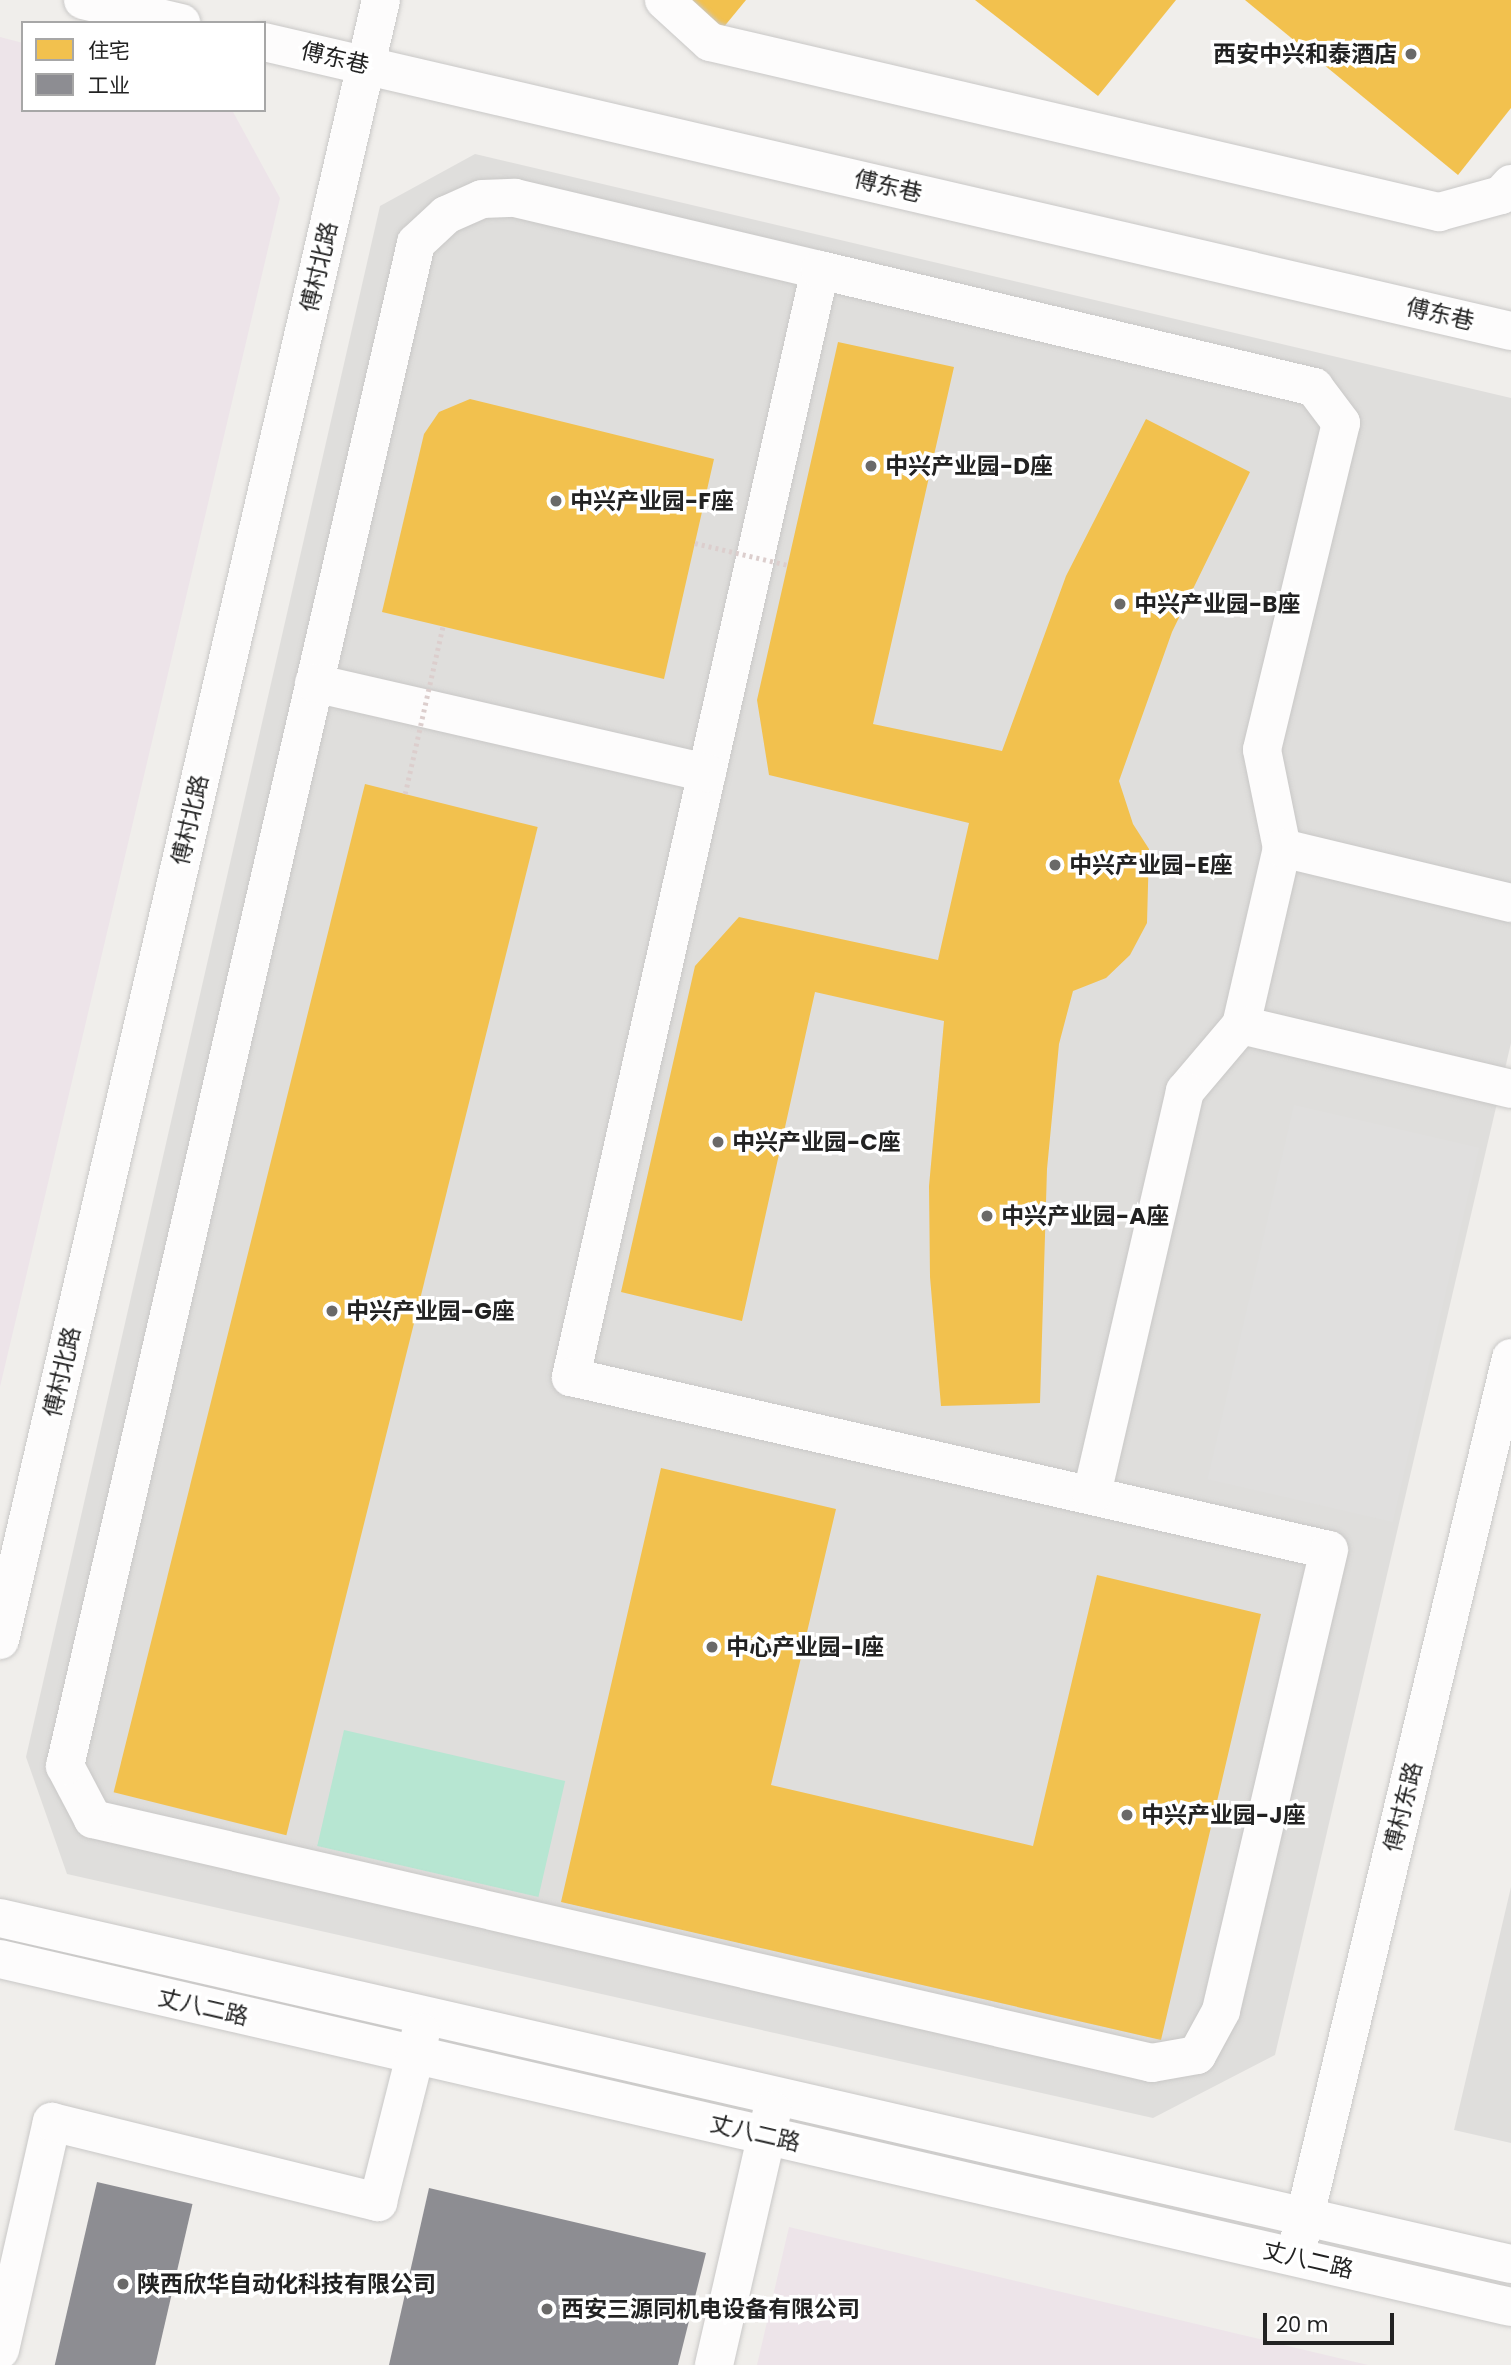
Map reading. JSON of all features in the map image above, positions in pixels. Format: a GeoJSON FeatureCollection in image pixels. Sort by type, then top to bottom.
{"type":"FeatureCollection","features":[{"type":"Feature","properties":{"kind":"street"},"geometry":{"type":"LineString","coordinates":[[83,0],[172,21]]}},
{"type":"Feature","properties":{"kind":"street","name":"傅村北路"},"geometry":{"type":"LineString","coordinates":[[0,1640],[381,0]]}},
{"type":"Feature","properties":{"kind":"street"},"geometry":{"type":"LineString","coordinates":[[664,0],[710,42],[1439,212],[1501,195],[1511,184]]}},
{"type":"Feature","properties":{"kind":"street","name":"傅东巷"},"geometry":{"type":"LineString","coordinates":[[266,42],[1511,331]]}},
{"type":"Feature","properties":{"kind":"street"},"geometry":{"type":"LineString","coordinates":[[820,270],[571,1377],[1329,1550],[1221,2011],[1197,2055],[1152,2063],[93,1819],[65,1766],[416,243],[446,215],[482,199],[515,198],[820,270],[1314,387],[1341,423],[1262,750],[1282,848],[1241,1025],[1185,1091],[1092,1495]]}},
{"type":"Feature","properties":{"kind":"street"},"geometry":{"type":"LineString","coordinates":[[314,683],[707,773]]}},
{"type":"Feature","properties":{"kind":"street"},"geometry":{"type":"LineString","coordinates":[[1282,848],[1511,903]]}},
{"type":"Feature","properties":{"kind":"street"},"geometry":{"type":"LineString","coordinates":[[1241,1025],[1511,1090]]}},
{"type":"Feature","properties":{"kind":"street","name":"傅村东路"},"geometry":{"type":"LineString","coordinates":[[1295,2257],[1511,1358]]}},
{"type":"Feature","properties":{"kind":"street","name":"丈八二路"},"geometry":{"type":"LineString","coordinates":[[0,1918],[425,2013],[1511,2264]]}},
{"type":"Feature","properties":{"kind":"street","name":"丈八二路"},"geometry":{"type":"LineString","coordinates":[[0,1959],[1511,2307]]}},
{"type":"Feature","properties":{"kind":"street"},"geometry":{"type":"LineString","coordinates":[[0,2350],[52,2122],[378,2202],[425,2013]]}},
{"type":"Feature","properties":{"kind":"street"},"geometry":{"type":"LineString","coordinates":[[714,2365],[775,2095]]}},
{"type":"Feature","properties":{"kind":"path"},"geometry":{"type":"LineString","coordinates":[[695,542],[788,565]]}},
{"type":"Feature","properties":{"kind":"path"},"geometry":{"type":"LineString","coordinates":[[405,794],[443,626]]}},
{"type":"Feature","properties":{"kind":"shaded area"},"geometry":{"type":"Polygon","coordinates":[[[0,37],[21,42],[21,112],[233,112],[280,198],[0,1387],[0,37]]]}},
{"type":"Feature","properties":{"kind":"shaded area"},"geometry":{"type":"Polygon","coordinates":[[[475,154],[1511,398],[1511,1043],[1275,2055],[1153,2118],[67,1874],[26,1757],[380,206],[475,154]]]}},
{"type":"Feature","properties":{"kind":"shaded area"},"geometry":{"type":"Polygon","coordinates":[[[1294,1105],[1479,1148],[1393,1522],[1208,1479],[1294,1105]]]}},
{"type":"Feature","properties":{"kind":"shaded area"},"geometry":{"type":"Polygon","coordinates":[[[1511,1887],[1511,2143],[1454,2130],[1511,1887]]]}},
{"type":"Feature","properties":{"kind":"shaded area"},"geometry":{"type":"Polygon","coordinates":[[[789,2227],[1368,2365],[757,2365],[789,2227]]]}},
{"type":"Feature","properties":{"kind":"green space"},"geometry":{"type":"Polygon","coordinates":[[[344,1730],[565,1781],[538,1897],[317,1846],[344,1730]]]}},
{"type":"Feature","properties":{"kind":"building: 住宅"},"geometry":{"type":"Polygon","coordinates":[[[680,0],[746,0],[718,34],[680,0]]]}},
{"type":"Feature","properties":{"kind":"building: 住宅","name":"西安中兴和泰酒店"},"geometry":{"type":"Polygon","coordinates":[[[975,0],[1176,0],[1098,96],[975,0]]]}},
{"type":"Feature","properties":{"kind":"building: 住宅","name":"西安中兴和泰酒店"},"geometry":{"type":"Polygon","coordinates":[[[1245,0],[1511,0],[1511,108],[1458,175],[1245,0]]]}},
{"type":"Feature","properties":{"kind":"building: 住宅"},"geometry":{"type":"Polygon","coordinates":[[[838,342],[954,367],[873,724],[1002,751],[1066,576],[1146,419],[1250,472],[1172,632],[1119,781],[1133,824],[1149,849],[1147,923],[1130,955],[1106,978],[1073,991],[1059,1044],[1047,1169],[1040,1403],[941,1406],[930,1277],[929,1186],[944,1021],[815,992],[742,1321],[621,1292],[695,966],[739,917],[938,960],[969,823],[769,775],[757,700],[838,342]]]}},
{"type":"Feature","properties":{"kind":"building: 住宅","name":"中兴产业园-F座"},"geometry":{"type":"Polygon","coordinates":[[[470,399],[714,459],[664,679],[382,612],[424,434],[439,412],[470,399]]]}},
{"type":"Feature","properties":{"kind":"building: 住宅","name":"中兴产业园-G座"},"geometry":{"type":"Polygon","coordinates":[[[365,784],[538,827],[286,1835],[114,1792],[365,784]]]}},
{"type":"Feature","properties":{"kind":"building: 住宅"},"geometry":{"type":"Polygon","coordinates":[[[661,1468],[836,1509],[771,1785],[1033,1846],[1097,1575],[1261,1614],[1161,2040],[561,1902],[661,1468]]]}},
{"type":"Feature","properties":{"kind":"building: 工业","name":"陕西欣华自动化科技有限公司"},"geometry":{"type":"Polygon","coordinates":[[[97,2182],[192,2204],[155,2365],[55,2365],[97,2182]]]}},
{"type":"Feature","properties":{"kind":"building: 工业","name":"西安三源同机电设备有限公司"},"geometry":{"type":"Polygon","coordinates":[[[429,2188],[706,2253],[678,2365],[389,2365],[429,2188]]]}},
{"type":"Feature","properties":{"kind":"place","name":"西安中兴和泰酒店"},"geometry":{"type":"Point","coordinates":[1411,54]}},
{"type":"Feature","properties":{"kind":"place","name":"中兴产业园-D座"},"geometry":{"type":"Point","coordinates":[871,466]}},
{"type":"Feature","properties":{"kind":"place","name":"中兴产业园-F座"},"geometry":{"type":"Point","coordinates":[556,501]}},
{"type":"Feature","properties":{"kind":"place","name":"中兴产业园-B座"},"geometry":{"type":"Point","coordinates":[1120,604]}},
{"type":"Feature","properties":{"kind":"place","name":"中兴产业园-E座"},"geometry":{"type":"Point","coordinates":[1055,865]}},
{"type":"Feature","properties":{"kind":"place","name":"中兴产业园-C座"},"geometry":{"type":"Point","coordinates":[718,1142]}},
{"type":"Feature","properties":{"kind":"place","name":"中兴产业园-A座"},"geometry":{"type":"Point","coordinates":[987,1216]}},
{"type":"Feature","properties":{"kind":"place","name":"中兴产业园-G座"},"geometry":{"type":"Point","coordinates":[332,1311]}},
{"type":"Feature","properties":{"kind":"place","name":"中心产业园-I座"},"geometry":{"type":"Point","coordinates":[712,1647]}},
{"type":"Feature","properties":{"kind":"place","name":"中兴产业园-J座"},"geometry":{"type":"Point","coordinates":[1127,1815]}},
{"type":"Feature","properties":{"kind":"place","name":"陕西欣华自动化科技有限公司"},"geometry":{"type":"Point","coordinates":[123,2284]}},
{"type":"Feature","properties":{"kind":"place","name":"西安三源同机电设备有限公司"},"geometry":{"type":"Point","coordinates":[547,2309]}}]}
